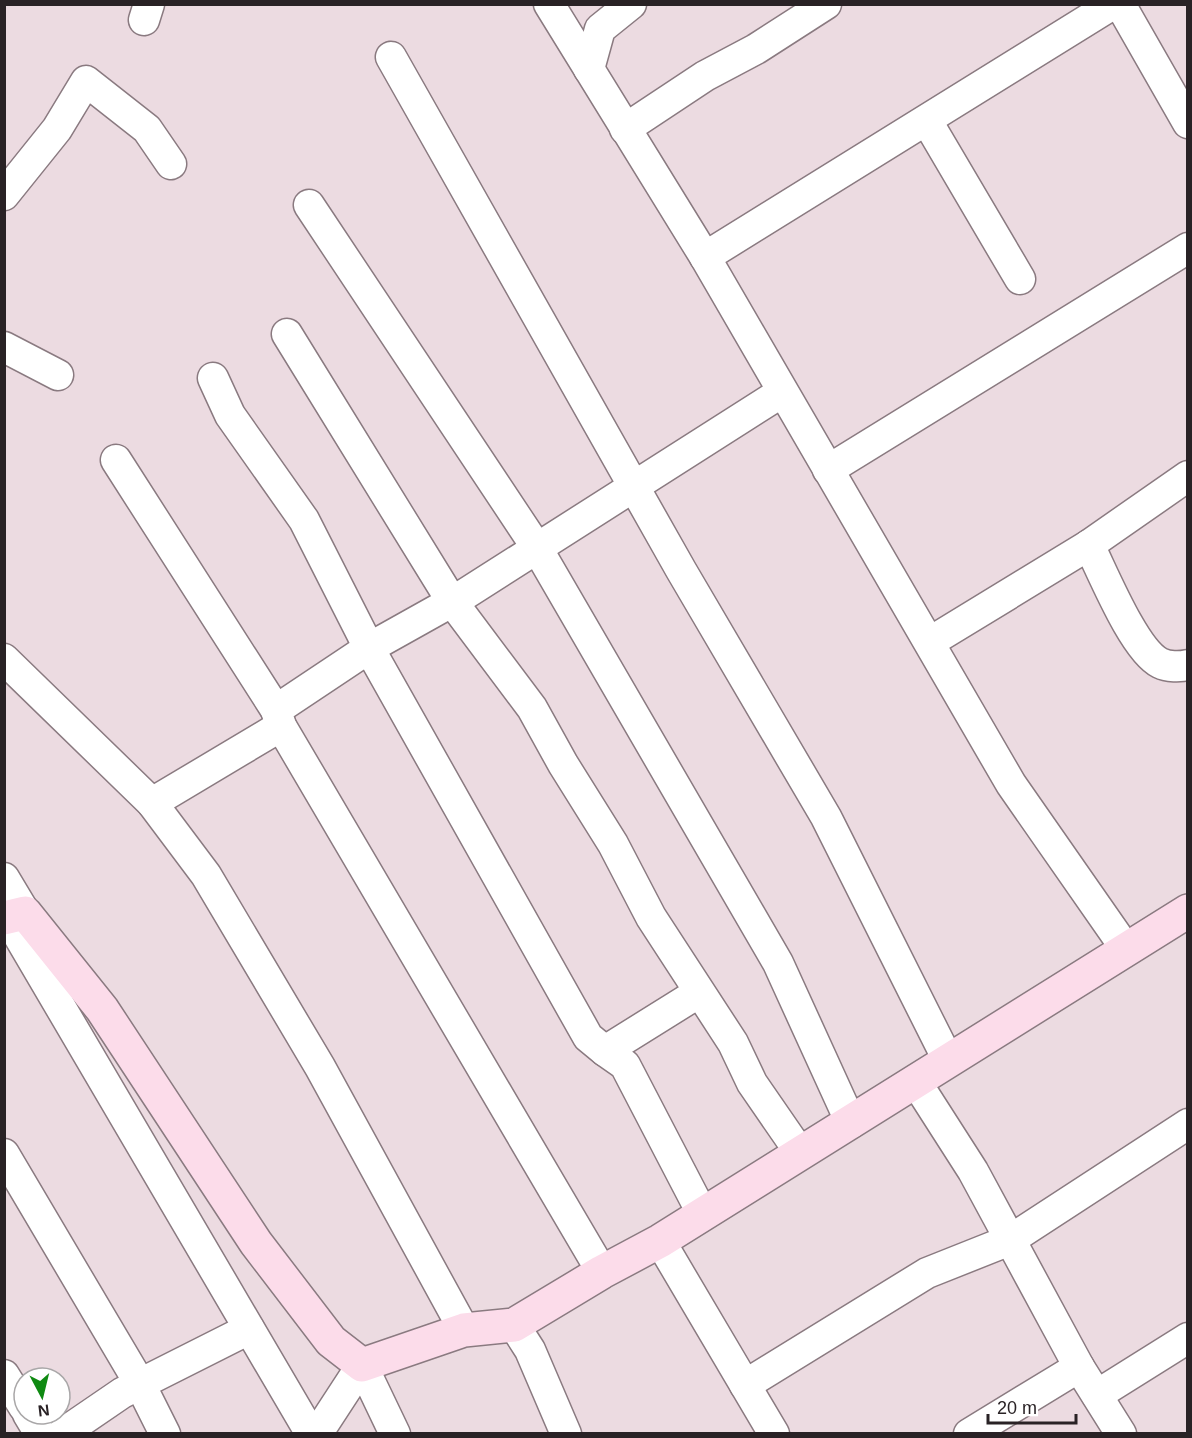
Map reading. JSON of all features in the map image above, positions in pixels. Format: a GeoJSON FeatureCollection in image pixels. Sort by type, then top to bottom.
{"type":"FeatureCollection","features":[{"type":"Feature","properties":{"kind":"street"},"geometry":{"type":"LineString","coordinates":[[549,4],[705,257],[1011,784],[1126,950]]}},
{"type":"Feature","properties":{"kind":"street"},"geometry":{"type":"LineString","coordinates":[[589,69],[600,29],[631,4]]}},
{"type":"Feature","properties":{"kind":"street"},"geometry":{"type":"LineString","coordinates":[[625,129],[705,76],[826,4]]}},
{"type":"Feature","properties":{"kind":"street"},"geometry":{"type":"LineString","coordinates":[[705,257],[1113,4]]}},
{"type":"Feature","properties":{"kind":"street"},"geometry":{"type":"LineString","coordinates":[[1120,4],[1188,123]]}},
{"type":"Feature","properties":{"kind":"street"},"geometry":{"type":"LineString","coordinates":[[391,57],[831,828],[948,1060]]}},
{"type":"Feature","properties":{"kind":"street"},"geometry":{"type":"LineString","coordinates":[[4,195],[57,129],[86,81],[147,129],[171,164]]}},
{"type":"Feature","properties":{"kind":"street"},"geometry":{"type":"LineString","coordinates":[[927,121],[1020,279]]}},
{"type":"Feature","properties":{"kind":"street"},"geometry":{"type":"LineString","coordinates":[[309,204],[537,548],[778,963],[851,1123]]}},
{"type":"Feature","properties":{"kind":"street"},"geometry":{"type":"LineString","coordinates":[[828,470],[1188,249]]}},
{"type":"Feature","properties":{"kind":"street"},"geometry":{"type":"LineString","coordinates":[[286,334],[451,600],[532,708],[563,764],[604,828],[651,917],[698,993],[733,1043],[752,1083],[801,1154]]}},
{"type":"Feature","properties":{"kind":"street"},"geometry":{"type":"LineString","coordinates":[[4,347],[58,375]]}},
{"type":"Feature","properties":{"kind":"street"},"geometry":{"type":"LineString","coordinates":[[213,378],[230,415],[304,520],[369,648],[588,1037],[625,1065],[703,1215]]}},
{"type":"Feature","properties":{"kind":"street"},"geometry":{"type":"LineString","coordinates":[[152,803],[279,718],[369,648],[537,548],[782,392]]}},
{"type":"Feature","properties":{"kind":"street"},"geometry":{"type":"LineString","coordinates":[[116,460],[279,718],[602,1272]]}},
{"type":"Feature","properties":{"kind":"street"},"geometry":{"type":"LineString","coordinates":[[930,642],[1089,545],[1188,476]]}},
{"type":"Feature","properties":{"kind":"street"},"geometry":{"type":"LineString","coordinates":[[1089,545],[1139,643],[1160,663],[1180,667],[1188,665]]}},
{"type":"Feature","properties":{"kind":"street"},"geometry":{"type":"LineString","coordinates":[[6,663],[152,803],[206,875],[320,1067],[464,1330]]}},
{"type":"Feature","properties":{"kind":"street"},"geometry":{"type":"LineString","coordinates":[[4,878],[12,916],[311,1434]]}},
{"type":"Feature","properties":{"kind":"street"},"geometry":{"type":"LineString","coordinates":[[317,1434],[362,1365],[464,1330],[514,1325],[703,1215],[1188,911]]}},
{"type":"Feature","properties":{"kind":"street"},"geometry":{"type":"LineString","coordinates":[[12,916],[102,1009],[256,1243],[331,1341],[362,1365],[395,1434]]}},
{"type":"Feature","properties":{"kind":"street"},"geometry":{"type":"LineString","coordinates":[[605,1051],[698,993]]}},
{"type":"Feature","properties":{"kind":"street"},"geometry":{"type":"LineString","coordinates":[[916,1082],[973,1172],[1079,1367],[1121,1434]]}},
{"type":"Feature","properties":{"kind":"street"},"geometry":{"type":"LineString","coordinates":[[746,1385],[927,1273],[1010,1240],[1188,1124]]}},
{"type":"Feature","properties":{"kind":"street"},"geometry":{"type":"LineString","coordinates":[[4,1154],[140,1384],[165,1434]]}},
{"type":"Feature","properties":{"kind":"street"},"geometry":{"type":"LineString","coordinates":[[660,1241],[774,1434]]}},
{"type":"Feature","properties":{"kind":"street"},"geometry":{"type":"LineString","coordinates":[[514,1325],[530,1350],[566,1434]]}},
{"type":"Feature","properties":{"kind":"street"},"geometry":{"type":"LineString","coordinates":[[62,1434],[140,1384],[249,1329]]}},
{"type":"Feature","properties":{"kind":"street"},"geometry":{"type":"LineString","coordinates":[[1097,1395],[1188,1338]]}},
{"type":"Feature","properties":{"kind":"street"},"geometry":{"type":"LineString","coordinates":[[969,1434],[1079,1367]]}},
{"type":"Feature","properties":{"kind":"street"},"geometry":{"type":"LineString","coordinates":[[4,1375],[12,1388]]}}]}
